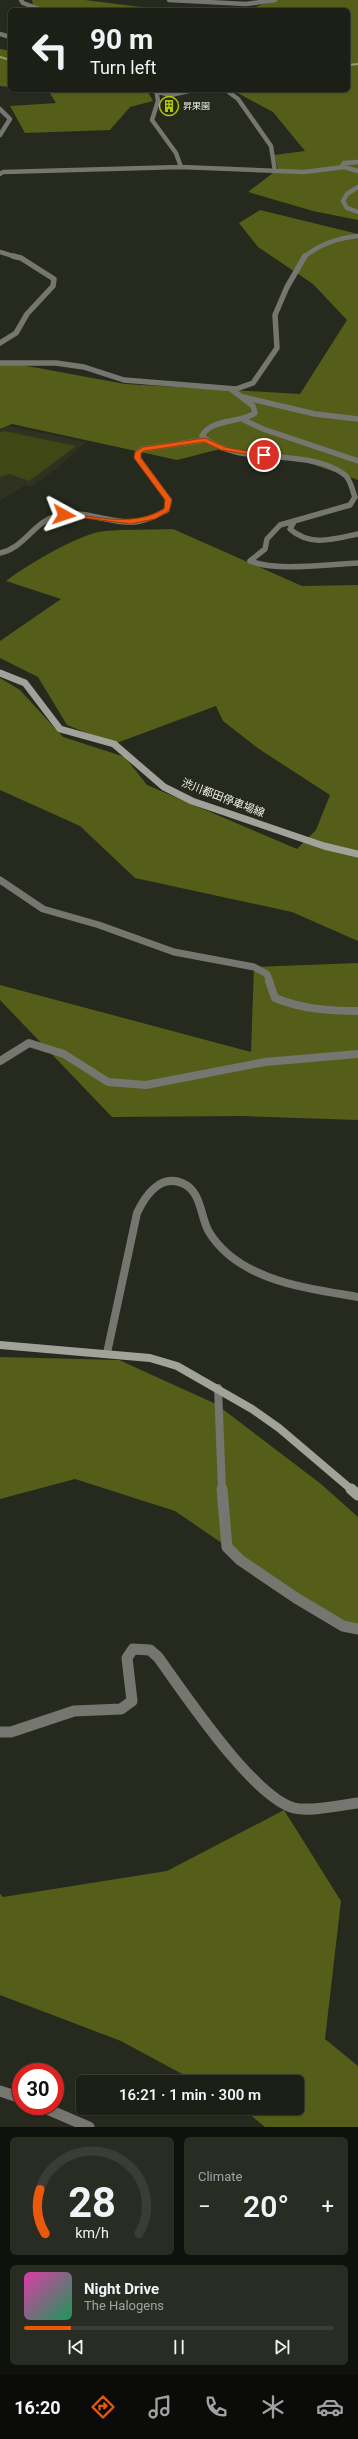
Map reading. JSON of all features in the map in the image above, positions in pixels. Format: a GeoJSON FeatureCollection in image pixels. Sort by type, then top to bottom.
{"type":"FeatureCollection","features":[{"type":"Feature","properties":{"kind":"main road","name":"渋川都田停車場線"},"geometry":{"type":"LineString","coordinates":[[0,673],[25,683],[60,729],[114,744],[128,754],[147,774],[164,787],[192,801],[324,846],[358,854]]}},
{"type":"Feature","properties":{"kind":"main road"},"geometry":{"type":"LineString","coordinates":[[0,1345],[107,1353],[150,1358],[177,1366],[218,1388],[279,1428],[358,1495]]}},
{"type":"Feature","properties":{"kind":"street"},"geometry":{"type":"LineString","coordinates":[[21,0],[23,3],[37,8]]}},
{"type":"Feature","properties":{"kind":"street"},"geometry":{"type":"LineString","coordinates":[[169,0],[246,4],[275,0]]}},
{"type":"Feature","properties":{"kind":"street"},"geometry":{"type":"LineString","coordinates":[[153,92],[157,94],[182,94],[188,92]]}},
{"type":"Feature","properties":{"kind":"street"},"geometry":{"type":"LineString","coordinates":[[229,92],[238,99],[271,146],[275,171]]}},
{"type":"Feature","properties":{"kind":"street"},"geometry":{"type":"LineString","coordinates":[[157,94],[158,101],[152,120],[176,153],[181,167]]}},
{"type":"Feature","properties":{"kind":"street"},"geometry":{"type":"LineString","coordinates":[[0,109],[10,119],[8,125],[0,135]]}},
{"type":"Feature","properties":{"kind":"street"},"geometry":{"type":"LineString","coordinates":[[342,167],[344,163],[358,162]]}},
{"type":"Feature","properties":{"kind":"street"},"geometry":{"type":"LineString","coordinates":[[0,167],[1,173],[170,169],[181,167],[314,172],[342,167],[358,171]]}},
{"type":"Feature","properties":{"kind":"street"},"geometry":{"type":"LineString","coordinates":[[358,187],[347,194],[343,201],[347,208],[358,212]]}},
{"type":"Feature","properties":{"kind":"street"},"geometry":{"type":"LineString","coordinates":[[0,363],[56,363],[84,367],[124,380],[231,390],[253,383],[261,375],[277,348],[275,316],[287,287],[304,256],[324,244],[341,238],[358,236]]}},
{"type":"Feature","properties":{"kind":"street"},"geometry":{"type":"LineString","coordinates":[[0,252],[22,258],[54,279],[53,286],[27,314],[16,333],[0,343]]}},
{"type":"Feature","properties":{"kind":"street"},"geometry":{"type":"LineString","coordinates":[[231,390],[253,406],[255,413],[244,420],[213,426],[202,434],[208,443],[232,450],[320,465],[344,475],[350,481],[351,490],[355,497],[350,505],[294,522],[280,524],[267,539],[265,549],[250,561],[259,565],[294,566],[358,563]]}},
{"type":"Feature","properties":{"kind":"street"},"geometry":{"type":"LineString","coordinates":[[242,397],[308,412],[358,419]]}},
{"type":"Feature","properties":{"kind":"street"},"geometry":{"type":"LineString","coordinates":[[244,420],[263,429],[358,461]]}},
{"type":"Feature","properties":{"kind":"street"},"geometry":{"type":"LineString","coordinates":[[0,553],[21,544],[44,522],[56,516],[79,516],[131,522],[160,514],[167,510],[169,500],[156,480],[138,458],[138,452],[143,449],[205,440]]}},
{"type":"Feature","properties":{"kind":"street"},"geometry":{"type":"LineString","coordinates":[[351,490],[358,491]]}},
{"type":"Feature","properties":{"kind":"street"},"geometry":{"type":"LineString","coordinates":[[294,522],[290,529],[297,537],[311,541],[358,534]]}},
{"type":"Feature","properties":{"kind":"street"},"geometry":{"type":"LineString","coordinates":[[2,884],[42,909],[99,925],[144,943],[174,952],[254,967],[267,974],[275,998],[290,1005],[312,1010],[358,1011]]}},
{"type":"Feature","properties":{"kind":"street"},"geometry":{"type":"LineString","coordinates":[[0,1061],[29,1043],[64,1054],[108,1082],[118,1084],[146,1085],[210,1071],[265,1062],[358,1054]]}},
{"type":"Feature","properties":{"kind":"street"},"geometry":{"type":"LineString","coordinates":[[107,1353],[137,1213],[145,1196],[159,1183],[170,1181],[182,1183],[193,1191],[209,1232],[225,1253],[253,1270],[304,1287],[358,1297]]}},
{"type":"Feature","properties":{"kind":"street"},"geometry":{"type":"LineString","coordinates":[[218,1388],[222,1499],[227,1547],[240,1560],[296,1598],[343,1626],[358,1629]]}},
{"type":"Feature","properties":{"kind":"street"},"geometry":{"type":"LineString","coordinates":[[0,1732],[11,1732],[74,1711],[120,1710],[132,1701],[127,1658],[133,1649],[150,1650],[158,1657],[244,1769],[269,1794],[294,1808],[358,1803]]}},
{"type":"Feature","properties":{"kind":"street"},"geometry":{"type":"LineString","coordinates":[[0,2091],[12,2095]]}},
{"type":"Feature","properties":{"kind":"street"},"geometry":{"type":"LineString","coordinates":[[61,2115],[89,2127]]}},
{"type":"Feature","properties":{"kind":"shaded area"},"geometry":{"type":"Polygon","coordinates":[[[9,426],[86,442],[57,468],[31,487],[25,485],[0,501],[0,430],[9,426]]]}},
{"type":"Feature","properties":{"kind":"green space"},"geometry":{"type":"Polygon","coordinates":[[[32,0],[85,0],[149,8],[40,8],[33,5],[32,0]]]}},
{"type":"Feature","properties":{"kind":"green space"},"geometry":{"type":"Polygon","coordinates":[[[272,0],[358,0],[358,220],[313,211],[248,192],[278,169],[274,155],[305,151],[273,112],[236,92],[350,92],[350,8],[254,8],[272,0]]]}},
{"type":"Feature","properties":{"kind":"green space"},"geometry":{"type":"Polygon","coordinates":[[[0,49],[8,51],[8,87],[0,86],[0,49]]]}},
{"type":"Feature","properties":{"kind":"green space"},"geometry":{"type":"Polygon","coordinates":[[[49,92],[148,92],[153,101],[130,107],[110,130],[25,133],[10,106],[56,103],[49,92]]]}},
{"type":"Feature","properties":{"kind":"green space"},"geometry":{"type":"Polygon","coordinates":[[[260,210],[358,234],[358,480],[300,460],[224,448],[177,460],[12,424],[0,429],[0,361],[125,384],[300,394],[347,320],[313,284],[258,247],[239,223],[260,210]]]}},
{"type":"Feature","properties":{"kind":"green space"},"geometry":{"type":"Polygon","coordinates":[[[4,431],[76,446],[29,481],[9,474],[0,477],[0,432],[4,431]]]}},
{"type":"Feature","properties":{"kind":"green space"},"geometry":{"type":"Polygon","coordinates":[[[173,529],[302,586],[358,585],[358,941],[292,912],[135,878],[80,826],[0,790],[0,678],[20,690],[63,737],[125,757],[147,785],[297,849],[316,830],[330,795],[259,749],[223,721],[216,706],[114,744],[67,725],[38,677],[0,658],[0,641],[61,599],[6,581],[68,543],[94,533],[113,530],[173,529]]]}},
{"type":"Feature","properties":{"kind":"green space"},"geometry":{"type":"Polygon","coordinates":[[[358,963],[358,1120],[243,1116],[112,1117],[0,1000],[0,985],[251,1052],[254,967],[358,963]]]}},
{"type":"Feature","properties":{"kind":"green space"},"geometry":{"type":"Polygon","coordinates":[[[0,1357],[119,1360],[216,1404],[321,1484],[358,1517],[358,1630],[343,1626],[175,1511],[75,1479],[0,1499],[0,1357]]]}},
{"type":"Feature","properties":{"kind":"green space"},"geometry":{"type":"Polygon","coordinates":[[[284,1810],[341,1901],[325,2039],[358,2066],[358,2127],[265,2127],[250,2115],[304,2115],[304,2075],[184,2075],[121,2041],[0,1995],[0,1894],[3,1897],[167,1871],[284,1810]]]}},
{"type":"Feature","properties":{"kind":"waterway"},"geometry":{"type":"LineString","coordinates":[[0,57],[8,59]]}},
{"type":"Feature","properties":{"kind":"waterway"},"geometry":{"type":"LineString","coordinates":[[350,65],[358,64]]}},
{"type":"Feature","properties":{"kind":"place","name":"昇果園"},"geometry":{"type":"Point","coordinates":[169,106]}},
{"type":"Feature","properties":{"kind":"route"},"geometry":{"type":"LineString","coordinates":[[64,515],[108,521],[131,522],[153,518],[167,510],[169,500],[156,480],[138,458],[138,452],[143,449],[205,440],[208,443],[224,448],[264,455]]}}]}
